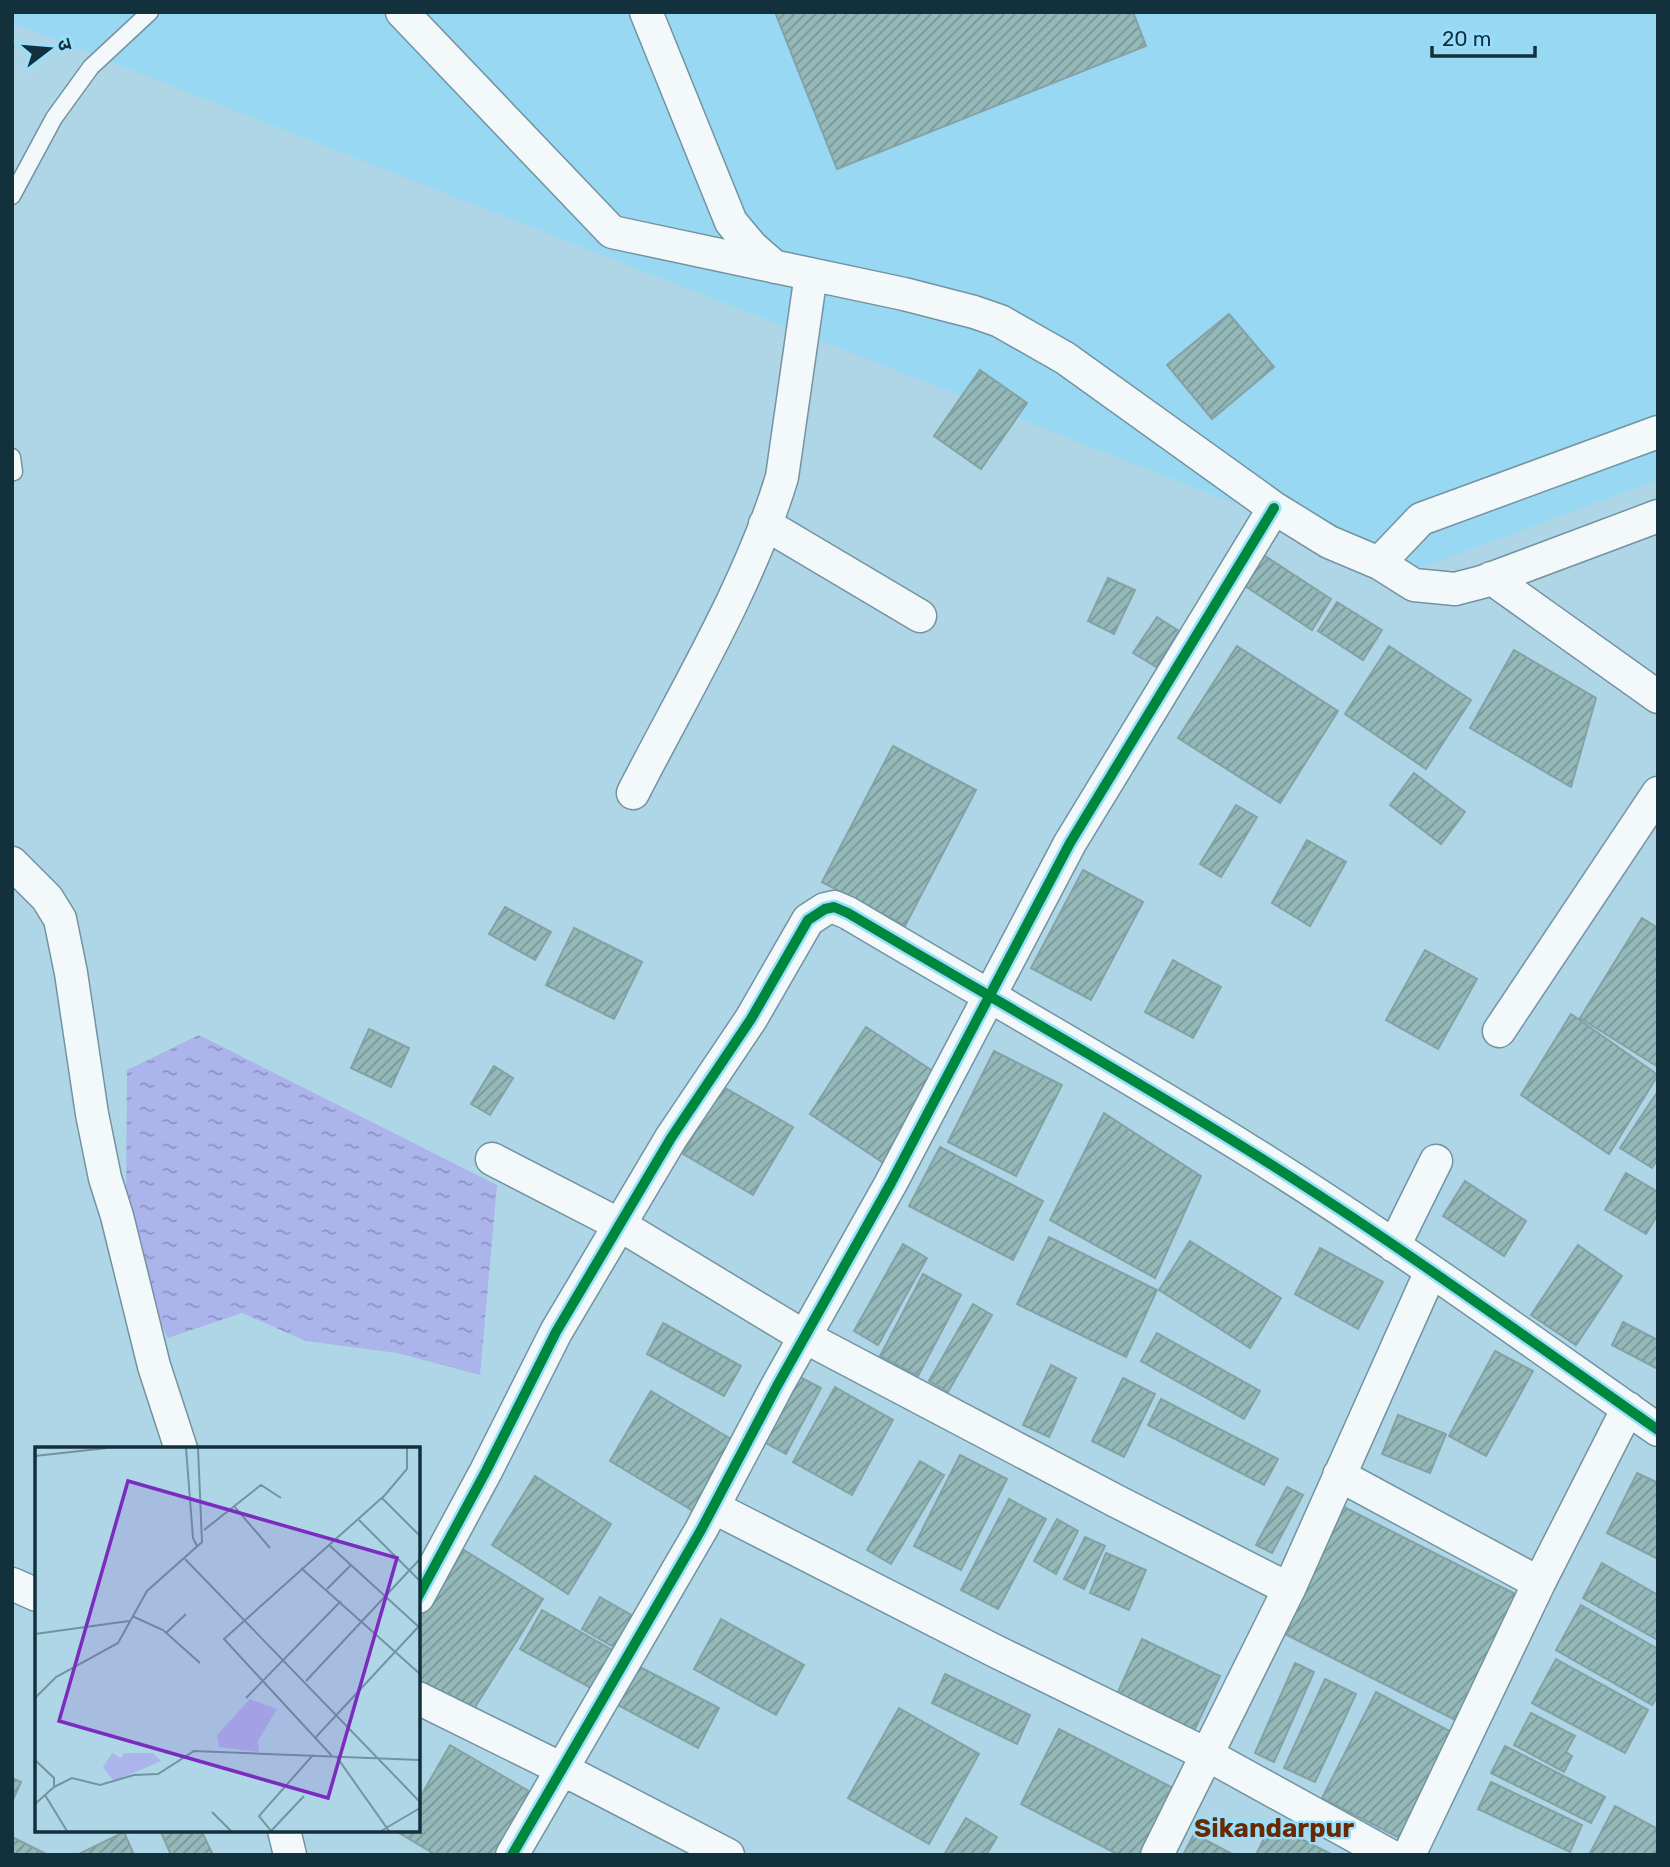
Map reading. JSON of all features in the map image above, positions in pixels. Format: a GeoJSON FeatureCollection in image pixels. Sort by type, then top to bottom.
{"type":"FeatureCollection","features":[{"type":"Feature","properties":{"kind":"street"},"geometry":{"type":"LineString","coordinates":[[402,12],[612,232],[904,294],[1000,321],[1065,358],[1274,508],[1329,541],[1379,563],[1415,584],[1455,589],[1658,516]]}},
{"type":"Feature","properties":{"kind":"street"},"geometry":{"type":"LineString","coordinates":[[646,12],[731,222],[752,247],[775,267]]}},
{"type":"Feature","properties":{"kind":"street"},"geometry":{"type":"LineString","coordinates":[[633,793],[726,612],[765,524],[782,477],[811,275]]}},
{"type":"Feature","properties":{"kind":"street"},"geometry":{"type":"LineString","coordinates":[[1379,563],[1421,519],[1658,432]]}},
{"type":"Feature","properties":{"kind":"street"},"geometry":{"type":"LineString","coordinates":[[512,1855],[713,1507],[891,1183],[1070,843],[1274,508]]}},
{"type":"Feature","properties":{"kind":"street"},"geometry":{"type":"LineString","coordinates":[[765,524],[920,616]]}},
{"type":"Feature","properties":{"kind":"street"},"geometry":{"type":"LineString","coordinates":[[1491,578],[1658,697]]}},
{"type":"Feature","properties":{"kind":"street"},"geometry":{"type":"LineString","coordinates":[[1499,1031],[1658,793]]}},
{"type":"Feature","properties":{"kind":"street"},"geometry":{"type":"LineString","coordinates":[[12,863],[47,898],[60,919],[105,1178],[117,1216],[153,1366],[180,1447]]}},
{"type":"Feature","properties":{"kind":"street"},"geometry":{"type":"LineString","coordinates":[[420,1593],[556,1332],[671,1138],[751,1019],[808,920],[816,913],[834,907],[1243,1147],[1431,1271],[1658,1430]]}},
{"type":"Feature","properties":{"kind":"street"},"geometry":{"type":"LineString","coordinates":[[492,1159],[620,1225],[805,1337],[1289,1589]]}},
{"type":"Feature","properties":{"kind":"street"},"geometry":{"type":"LineString","coordinates":[[1394,1246],[1436,1160]]}},
{"type":"Feature","properties":{"kind":"street"},"geometry":{"type":"LineString","coordinates":[[1157,1855],[1289,1589],[1431,1271]]}},
{"type":"Feature","properties":{"kind":"street"},"geometry":{"type":"LineString","coordinates":[[1409,1855],[1539,1583],[1628,1408]]}},
{"type":"Feature","properties":{"kind":"street"},"geometry":{"type":"LineString","coordinates":[[1339,1475],[1539,1583]]}},
{"type":"Feature","properties":{"kind":"street"},"geometry":{"type":"LineString","coordinates":[[713,1507],[1206,1754],[1389,1855]]}},
{"type":"Feature","properties":{"kind":"street"},"geometry":{"type":"LineString","coordinates":[[12,1584],[35,1594]]}},
{"type":"Feature","properties":{"kind":"street"},"geometry":{"type":"LineString","coordinates":[[420,1700],[562,1769],[728,1855]]}},
{"type":"Feature","properties":{"kind":"lane"},"geometry":{"type":"LineString","coordinates":[[12,196],[54,118],[91,67],[150,12]]}},
{"type":"Feature","properties":{"kind":"shaded area"},"geometry":{"type":"Polygon","coordinates":[[[12,12],[1658,12],[1658,480],[1409,572],[12,23],[12,12]]]}},
{"type":"Feature","properties":{"kind":"water"},"geometry":{"type":"Polygon","coordinates":[[[199,1035],[497,1185],[480,1375],[397,1353],[306,1341],[242,1313],[168,1338],[146,1295],[126,1209],[127,1070],[199,1035]]]}},
{"type":"Feature","properties":{"kind":"building"},"geometry":{"type":"Polygon","coordinates":[[[775,12],[1133,12],[1146,46],[837,169],[775,12]]]}},
{"type":"Feature","properties":{"kind":"building"},"geometry":{"type":"Polygon","coordinates":[[[1229,314],[1274,367],[1212,419],[1167,365],[1229,314]]]}},
{"type":"Feature","properties":{"kind":"building"},"geometry":{"type":"Polygon","coordinates":[[[980,370],[1027,403],[981,469],[934,436],[980,370]]]}},
{"type":"Feature","properties":{"kind":"building"},"geometry":{"type":"Polygon","coordinates":[[[1262,554],[1331,599],[1312,630],[1242,584],[1262,554]]]}},
{"type":"Feature","properties":{"kind":"building"},"geometry":{"type":"Polygon","coordinates":[[[1108,578],[1135,590],[1114,634],[1088,621],[1108,578]]]}},
{"type":"Feature","properties":{"kind":"building"},"geometry":{"type":"Polygon","coordinates":[[[1337,602],[1382,630],[1363,660],[1318,631],[1337,602]]]}},
{"type":"Feature","properties":{"kind":"building"},"geometry":{"type":"Polygon","coordinates":[[[1157,617],[1179,631],[1156,667],[1133,653],[1157,617]]]}},
{"type":"Feature","properties":{"kind":"building"},"geometry":{"type":"Polygon","coordinates":[[[1237,646],[1338,711],[1280,803],[1178,738],[1237,646]]]}},
{"type":"Feature","properties":{"kind":"building"},"geometry":{"type":"Polygon","coordinates":[[[1389,646],[1471,700],[1426,769],[1345,714],[1389,646]]]}},
{"type":"Feature","properties":{"kind":"building"},"geometry":{"type":"Polygon","coordinates":[[[1514,650],[1596,698],[1571,787],[1470,728],[1514,650]]]}},
{"type":"Feature","properties":{"kind":"building"},"geometry":{"type":"Polygon","coordinates":[[[893,746],[976,790],[905,926],[822,882],[893,746]]]}},
{"type":"Feature","properties":{"kind":"building"},"geometry":{"type":"Polygon","coordinates":[[[1414,773],[1465,812],[1441,844],[1390,805],[1414,773]]]}},
{"type":"Feature","properties":{"kind":"building"},"geometry":{"type":"Polygon","coordinates":[[[1236,805],[1257,817],[1221,877],[1200,864],[1236,805]]]}},
{"type":"Feature","properties":{"kind":"building"},"geometry":{"type":"Polygon","coordinates":[[[1307,840],[1346,862],[1310,926],[1272,903],[1307,840]]]}},
{"type":"Feature","properties":{"kind":"building"},"geometry":{"type":"Polygon","coordinates":[[[1083,870],[1143,902],[1091,1000],[1031,968],[1083,870]]]}},
{"type":"Feature","properties":{"kind":"building"},"geometry":{"type":"Polygon","coordinates":[[[505,907],[551,932],[535,960],[489,934],[505,907]]]}},
{"type":"Feature","properties":{"kind":"building"},"geometry":{"type":"Polygon","coordinates":[[[1642,918],[1658,928],[1658,1067],[1580,1018],[1642,918]]]}},
{"type":"Feature","properties":{"kind":"building"},"geometry":{"type":"Polygon","coordinates":[[[574,928],[642,962],[614,1019],[546,985],[574,928]]]}},
{"type":"Feature","properties":{"kind":"building"},"geometry":{"type":"Polygon","coordinates":[[[1425,950],[1477,979],[1438,1049],[1386,1020],[1425,950]]]}},
{"type":"Feature","properties":{"kind":"building"},"geometry":{"type":"Polygon","coordinates":[[[1173,960],[1221,987],[1193,1038],[1145,1012],[1173,960]]]}},
{"type":"Feature","properties":{"kind":"building"},"geometry":{"type":"Polygon","coordinates":[[[1571,1014],[1658,1075],[1609,1154],[1521,1095],[1571,1014]]]}},
{"type":"Feature","properties":{"kind":"building"},"geometry":{"type":"Polygon","coordinates":[[[866,1027],[945,1079],[888,1166],[810,1114],[866,1027]]]}},
{"type":"Feature","properties":{"kind":"building"},"geometry":{"type":"Polygon","coordinates":[[[369,1029],[409,1048],[391,1087],[351,1068],[369,1029]]]}},
{"type":"Feature","properties":{"kind":"building"},"geometry":{"type":"Polygon","coordinates":[[[994,1051],[1062,1085],[1016,1176],[948,1142],[994,1051]]]}},
{"type":"Feature","properties":{"kind":"building"},"geometry":{"type":"Polygon","coordinates":[[[494,1066],[513,1078],[490,1115],[471,1104],[494,1066]]]}},
{"type":"Feature","properties":{"kind":"building"},"geometry":{"type":"Polygon","coordinates":[[[722,1086],[793,1127],[753,1195],[683,1154],[722,1086]]]}},
{"type":"Feature","properties":{"kind":"building"},"geometry":{"type":"Polygon","coordinates":[[[1658,1091],[1658,1159],[1652,1168],[1620,1148],[1658,1091]]]}},
{"type":"Feature","properties":{"kind":"building"},"geometry":{"type":"Polygon","coordinates":[[[1104,1113],[1201,1176],[1155,1278],[1050,1220],[1104,1113]]]}},
{"type":"Feature","properties":{"kind":"building"},"geometry":{"type":"Polygon","coordinates":[[[940,1147],[1043,1201],[1013,1260],[909,1206],[940,1147]]]}},
{"type":"Feature","properties":{"kind":"building"},"geometry":{"type":"Polygon","coordinates":[[[1626,1173],[1658,1192],[1658,1214],[1646,1234],[1605,1210],[1626,1173]]]}},
{"type":"Feature","properties":{"kind":"building"},"geometry":{"type":"Polygon","coordinates":[[[1465,1181],[1526,1221],[1504,1256],[1443,1216],[1465,1181]]]}},
{"type":"Feature","properties":{"kind":"building"},"geometry":{"type":"Polygon","coordinates":[[[1049,1237],[1157,1290],[1126,1357],[1017,1304],[1049,1237]]]}},
{"type":"Feature","properties":{"kind":"building"},"geometry":{"type":"Polygon","coordinates":[[[1190,1241],[1281,1298],[1250,1348],[1159,1290],[1190,1241]]]}},
{"type":"Feature","properties":{"kind":"building"},"geometry":{"type":"Polygon","coordinates":[[[903,1244],[927,1258],[878,1345],[854,1331],[903,1244]]]}},
{"type":"Feature","properties":{"kind":"building"},"geometry":{"type":"Polygon","coordinates":[[[1578,1245],[1622,1276],[1576,1345],[1531,1315],[1578,1245]]]}},
{"type":"Feature","properties":{"kind":"building"},"geometry":{"type":"Polygon","coordinates":[[[1320,1248],[1383,1282],[1358,1329],[1295,1294],[1320,1248]]]}},
{"type":"Feature","properties":{"kind":"building"},"geometry":{"type":"Polygon","coordinates":[[[923,1274],[961,1295],[918,1376],[880,1356],[923,1274]]]}},
{"type":"Feature","properties":{"kind":"building"},"geometry":{"type":"Polygon","coordinates":[[[973,1304],[992,1315],[948,1392],[929,1381],[973,1304]]]}},
{"type":"Feature","properties":{"kind":"building"},"geometry":{"type":"Polygon","coordinates":[[[1623,1322],[1658,1340],[1658,1369],[1612,1345],[1623,1322]]]}},
{"type":"Feature","properties":{"kind":"building"},"geometry":{"type":"Polygon","coordinates":[[[663,1323],[741,1366],[724,1396],[647,1354],[663,1323]]]}},
{"type":"Feature","properties":{"kind":"building"},"geometry":{"type":"Polygon","coordinates":[[[1157,1333],[1260,1391],[1244,1419],[1141,1361],[1157,1333]]]}},
{"type":"Feature","properties":{"kind":"building"},"geometry":{"type":"Polygon","coordinates":[[[1495,1351],[1533,1371],[1486,1456],[1449,1436],[1495,1351]]]}},
{"type":"Feature","properties":{"kind":"building"},"geometry":{"type":"Polygon","coordinates":[[[1051,1365],[1076,1378],[1049,1437],[1023,1425],[1051,1365]]]}},
{"type":"Feature","properties":{"kind":"building"},"geometry":{"type":"Polygon","coordinates":[[[794,1374],[821,1388],[786,1454],[760,1440],[794,1374]]]}},
{"type":"Feature","properties":{"kind":"building"},"geometry":{"type":"Polygon","coordinates":[[[1123,1378],[1155,1394],[1124,1457],[1092,1441],[1123,1378]]]}},
{"type":"Feature","properties":{"kind":"building"},"geometry":{"type":"Polygon","coordinates":[[[835,1387],[893,1420],[852,1495],[793,1462],[835,1387]]]}},
{"type":"Feature","properties":{"kind":"building"},"geometry":{"type":"Polygon","coordinates":[[[651,1391],[736,1442],[695,1512],[610,1461],[651,1391]]]}},
{"type":"Feature","properties":{"kind":"building"},"geometry":{"type":"Polygon","coordinates":[[[1161,1399],[1278,1459],[1264,1485],[1148,1425],[1161,1399]]]}},
{"type":"Feature","properties":{"kind":"building"},"geometry":{"type":"Polygon","coordinates":[[[1398,1415],[1446,1434],[1430,1473],[1382,1454],[1398,1415]]]}},
{"type":"Feature","properties":{"kind":"building"},"geometry":{"type":"Polygon","coordinates":[[[960,1455],[1007,1479],[961,1570],[914,1546],[960,1455]]]}},
{"type":"Feature","properties":{"kind":"building"},"geometry":{"type":"Polygon","coordinates":[[[920,1461],[944,1475],[891,1564],[867,1550],[920,1461]]]}},
{"type":"Feature","properties":{"kind":"building"},"geometry":{"type":"Polygon","coordinates":[[[1637,1473],[1658,1483],[1658,1559],[1607,1533],[1637,1473]]]}},
{"type":"Feature","properties":{"kind":"building"},"geometry":{"type":"Polygon","coordinates":[[[535,1476],[611,1524],[568,1594],[492,1545],[535,1476]]]}},
{"type":"Feature","properties":{"kind":"building"},"geometry":{"type":"Polygon","coordinates":[[[1287,1487],[1303,1495],[1272,1553],[1256,1545],[1287,1487]]]}},
{"type":"Feature","properties":{"kind":"building"},"geometry":{"type":"Polygon","coordinates":[[[1009,1499],[1046,1519],[998,1609],[961,1590],[1009,1499]]]}},
{"type":"Feature","properties":{"kind":"building"},"geometry":{"type":"Polygon","coordinates":[[[1338,1504],[1527,1600],[1465,1725],[1275,1629],[1338,1504]]]}},
{"type":"Feature","properties":{"kind":"building"},"geometry":{"type":"Polygon","coordinates":[[[1057,1519],[1078,1531],[1056,1574],[1034,1561],[1057,1519]]]}},
{"type":"Feature","properties":{"kind":"building"},"geometry":{"type":"Polygon","coordinates":[[[1085,1537],[1105,1546],[1084,1589],[1064,1579],[1085,1537]]]}},
{"type":"Feature","properties":{"kind":"building"},"geometry":{"type":"Polygon","coordinates":[[[464,1550],[543,1599],[470,1715],[420,1683],[420,1620],[464,1550]]]}},
{"type":"Feature","properties":{"kind":"building"},"geometry":{"type":"Polygon","coordinates":[[[1106,1553],[1146,1570],[1129,1610],[1090,1593],[1106,1553]]]}},
{"type":"Feature","properties":{"kind":"building"},"geometry":{"type":"Polygon","coordinates":[[[1602,1563],[1658,1595],[1658,1640],[1583,1598],[1602,1563]]]}},
{"type":"Feature","properties":{"kind":"building"},"geometry":{"type":"Polygon","coordinates":[[[600,1597],[640,1620],[622,1652],[582,1629],[600,1597]]]}},
{"type":"Feature","properties":{"kind":"building"},"geometry":{"type":"Polygon","coordinates":[[[1581,1605],[1658,1649],[1658,1696],[1652,1705],[1556,1650],[1581,1605]]]}},
{"type":"Feature","properties":{"kind":"building"},"geometry":{"type":"Polygon","coordinates":[[[542,1610],[619,1654],[598,1692],[520,1649],[542,1610]]]}},
{"type":"Feature","properties":{"kind":"building"},"geometry":{"type":"Polygon","coordinates":[[[721,1619],[804,1665],[776,1715],[694,1669],[721,1619]]]}},
{"type":"Feature","properties":{"kind":"building"},"geometry":{"type":"Polygon","coordinates":[[[1142,1639],[1220,1676],[1194,1731],[1117,1694],[1142,1639]]]}},
{"type":"Feature","properties":{"kind":"building"},"geometry":{"type":"Polygon","coordinates":[[[1556,1659],[1648,1710],[1625,1753],[1532,1703],[1556,1659]]]}},
{"type":"Feature","properties":{"kind":"building"},"geometry":{"type":"Polygon","coordinates":[[[1295,1663],[1314,1672],[1274,1762],[1255,1753],[1295,1663]]]}},
{"type":"Feature","properties":{"kind":"building"},"geometry":{"type":"Polygon","coordinates":[[[636,1665],[719,1708],[698,1748],[616,1704],[636,1665]]]}},
{"type":"Feature","properties":{"kind":"building"},"geometry":{"type":"Polygon","coordinates":[[[945,1674],[1030,1715],[1017,1744],[932,1703],[945,1674]]]}},
{"type":"Feature","properties":{"kind":"building"},"geometry":{"type":"Polygon","coordinates":[[[1325,1679],[1356,1694],[1315,1782],[1284,1768],[1325,1679]]]}},
{"type":"Feature","properties":{"kind":"building"},"geometry":{"type":"Polygon","coordinates":[[[1376,1692],[1455,1734],[1401,1839],[1322,1798],[1376,1692]]]}},
{"type":"Feature","properties":{"kind":"building"},"geometry":{"type":"Polygon","coordinates":[[[899,1708],[979,1754],[929,1844],[848,1798],[899,1708]]]}},
{"type":"Feature","properties":{"kind":"building"},"geometry":{"type":"Polygon","coordinates":[[[1531,1713],[1575,1736],[1566,1752],[1572,1756],[1564,1772],[1514,1745],[1531,1713]]]}},
{"type":"Feature","properties":{"kind":"building"},"geometry":{"type":"Polygon","coordinates":[[[1059,1729],[1179,1791],[1146,1855],[1119,1855],[1021,1804],[1059,1729]]]}},
{"type":"Feature","properties":{"kind":"building"},"geometry":{"type":"Polygon","coordinates":[[[450,1745],[539,1797],[506,1855],[436,1855],[399,1833],[420,1832],[420,1798],[450,1745]]]}},
{"type":"Feature","properties":{"kind":"building"},"geometry":{"type":"Polygon","coordinates":[[[1505,1746],[1605,1797],[1591,1823],[1491,1773],[1505,1746]]]}},
{"type":"Feature","properties":{"kind":"building"},"geometry":{"type":"Polygon","coordinates":[[[12,1778],[21,1782],[12,1802],[12,1778]]]}},
{"type":"Feature","properties":{"kind":"building"},"geometry":{"type":"Polygon","coordinates":[[[1491,1782],[1582,1825],[1570,1852],[1478,1809],[1491,1782]]]}},
{"type":"Feature","properties":{"kind":"building"},"geometry":{"type":"Polygon","coordinates":[[[1615,1806],[1658,1829],[1658,1855],[1589,1855],[1615,1806]]]}},
{"type":"Feature","properties":{"kind":"building"},"geometry":{"type":"Polygon","coordinates":[[[966,1818],[997,1837],[986,1855],[944,1855],[966,1818]]]}},
{"type":"Feature","properties":{"kind":"building"},"geometry":{"type":"Polygon","coordinates":[[[1271,1824],[1333,1855],[1256,1855],[1271,1824]]]}},
{"type":"Feature","properties":{"kind":"building"},"geometry":{"type":"Polygon","coordinates":[[[124,1832],[134,1855],[77,1855],[124,1832]]]}},
{"type":"Feature","properties":{"kind":"building"},"geometry":{"type":"Polygon","coordinates":[[[161,1832],[202,1832],[213,1855],[171,1855],[161,1832]]]}},
{"type":"Feature","properties":{"kind":"building"},"geometry":{"type":"Polygon","coordinates":[[[1194,1834],[1234,1855],[1183,1855],[1194,1834]]]}},
{"type":"Feature","properties":{"kind":"building"},"geometry":{"type":"Polygon","coordinates":[[[12,1837],[48,1855],[12,1855],[12,1837]]]}},
{"type":"Feature","properties":{"kind":"cycle path"},"geometry":{"type":"LineString","coordinates":[[512,1855],[701,1530],[777,1386],[891,1183],[1070,843],[1274,508]]}},
{"type":"Feature","properties":{"kind":"cycle path"},"geometry":{"type":"LineString","coordinates":[[420,1593],[556,1332],[671,1138],[751,1019],[808,920],[825,909],[834,907],[1095,1058],[1296,1180],[1658,1430]]}},
{"type":"Feature","properties":{"kind":"district","name":"Sikandarpur"},"geometry":{"type":"Point","coordinates":[1274,1828]}}]}
